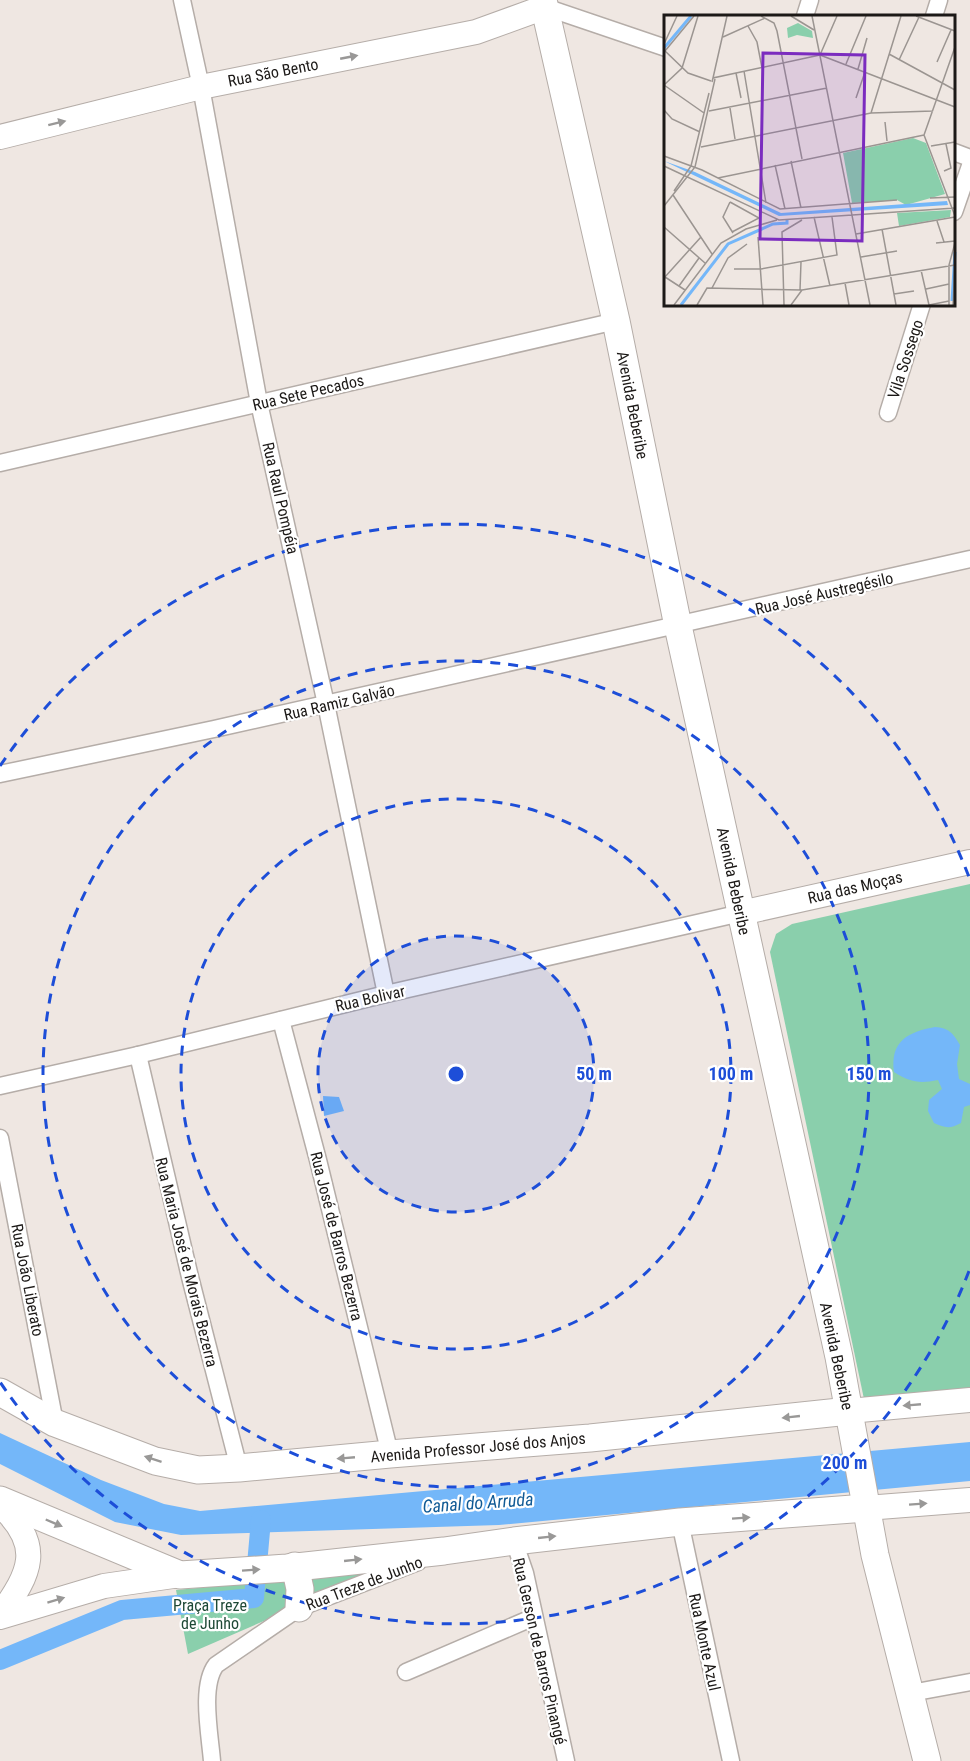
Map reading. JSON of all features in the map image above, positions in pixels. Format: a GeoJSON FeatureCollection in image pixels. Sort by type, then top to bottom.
{"type":"FeatureCollection","features":[{"type":"Feature","properties":{"kind":"main road","name":"Rua São Bento"},"geometry":{"type":"LineString","coordinates":[[0,137],[201,87],[476,32],[549,2]]}},
{"type":"Feature","properties":{"kind":"main road","name":"Avenida Beberibe"},"geometry":{"type":"LineString","coordinates":[[549,2],[678,626],[852,1424],[864,1500],[878,1566],[927,1761]]}},
{"type":"Feature","properties":{"kind":"main road","name":"Rua das Moças"},"geometry":{"type":"LineString","coordinates":[[741,913],[970,862]]}},
{"type":"Feature","properties":{"kind":"main road","name":"Avenida Professor José dos Anjos"},"geometry":{"type":"LineString","coordinates":[[0,1392],[55,1423],[155,1461],[198,1470],[590,1438],[852,1424],[970,1400]]}},
{"type":"Feature","properties":{"kind":"main road"},"geometry":{"type":"LineString","coordinates":[[0,1500],[180,1575]]}},
{"type":"Feature","properties":{"kind":"main road"},"geometry":{"type":"LineString","coordinates":[[0,1616],[104,1586],[180,1575],[291,1567],[444,1551],[864,1500],[970,1500]]}},
{"type":"Feature","properties":{"kind":"main road"},"geometry":{"type":"LineString","coordinates":[[0,1505],[12,1516],[22,1531],[28,1542],[30,1557],[27,1573],[0,1616]]}},
{"type":"Feature","properties":{"kind":"main road"},"geometry":{"type":"LineString","coordinates":[[291,1567],[300,1589],[299,1608]]}},
{"type":"Feature","properties":{"kind":"street","name":"Rua Raul Pompéia"},"geometry":{"type":"LineString","coordinates":[[182,0],[201,87],[259,403],[326,704],[386,994]]}},
{"type":"Feature","properties":{"kind":"street"},"geometry":{"type":"LineString","coordinates":[[805,15],[810,0]]}},
{"type":"Feature","properties":{"kind":"street"},"geometry":{"type":"LineString","coordinates":[[934,15],[939,0]]}},
{"type":"Feature","properties":{"kind":"street"},"geometry":{"type":"LineString","coordinates":[[549,2],[664,47]]}},
{"type":"Feature","properties":{"kind":"street"},"geometry":{"type":"LineString","coordinates":[[955,152],[970,158]]}},
{"type":"Feature","properties":{"kind":"street"},"geometry":{"type":"LineString","coordinates":[[955,209],[970,166]]}},
{"type":"Feature","properties":{"kind":"street","name":"Vila Sossego"},"geometry":{"type":"LineString","coordinates":[[888,413],[921,306]]}},
{"type":"Feature","properties":{"kind":"street","name":"Rua Sete Pecados"},"geometry":{"type":"LineString","coordinates":[[0,463],[616,321]]}},
{"type":"Feature","properties":{"kind":"street","name":"Rua José Austregésilo"},"geometry":{"type":"LineString","coordinates":[[678,626],[970,560]]}},
{"type":"Feature","properties":{"kind":"street","name":"Rua Ramiz Galvão"},"geometry":{"type":"LineString","coordinates":[[0,774],[128,748],[678,626]]}},
{"type":"Feature","properties":{"kind":"street","name":"Rua Bolivar"},"geometry":{"type":"LineString","coordinates":[[0,1086],[138,1055],[386,994],[741,913]]}},
{"type":"Feature","properties":{"kind":"street","name":"Rua José de Barros Bezerra"},"geometry":{"type":"LineString","coordinates":[[281,1020],[390,1454]]}},
{"type":"Feature","properties":{"kind":"street","name":"Rua Maria José de Morais Bezerra"},"geometry":{"type":"LineString","coordinates":[[138,1055],[238,1468]]}},
{"type":"Feature","properties":{"kind":"street","name":"Rua João Liberato"},"geometry":{"type":"LineString","coordinates":[[0,1138],[55,1423]]}},
{"type":"Feature","properties":{"kind":"street","name":"Rua Monte Azul"},"geometry":{"type":"LineString","coordinates":[[680,1522],[731,1761]]}},
{"type":"Feature","properties":{"kind":"street","name":"Rua Gerson de Barros Pinangé"},"geometry":{"type":"LineString","coordinates":[[514,1541],[525,1573],[566,1761]]}},
{"type":"Feature","properties":{"kind":"street","name":"Rua Treze de Junho"},"geometry":{"type":"LineString","coordinates":[[212,1761],[207,1687],[216,1665],[299,1608],[444,1551]]}},
{"type":"Feature","properties":{"kind":"street"},"geometry":{"type":"LineString","coordinates":[[406,1672],[534,1617]]}},
{"type":"Feature","properties":{"kind":"street"},"geometry":{"type":"LineString","coordinates":[[911,1693],[970,1682]]}},
{"type":"Feature","properties":{"kind":"green space"},"geometry":{"type":"Polygon","coordinates":[[[970,884],[970,1390],[864,1399],[770,952],[776,934],[792,924],[970,884]]]}},
{"type":"Feature","properties":{"kind":"green space"},"geometry":{"type":"Polygon","coordinates":[[[382,1566],[310,1599],[304,1575],[382,1566]]]}},
{"type":"Feature","properties":{"kind":"green space","name":"Praça Treze de Junho"},"geometry":{"type":"Polygon","coordinates":[[[284,1580],[289,1583],[287,1611],[188,1654],[176,1590],[284,1580]]]}},
{"type":"Feature","properties":{"kind":"water"},"geometry":{"type":"Polygon","coordinates":[[[935,1027],[953,1034],[960,1045],[957,1064],[959,1079],[970,1084],[970,1105],[964,1107],[961,1123],[951,1127],[934,1123],[928,1111],[929,1100],[942,1089],[938,1080],[915,1081],[894,1072],[898,1045],[909,1035],[935,1027]]]}},
{"type":"Feature","properties":{"kind":"water"},"geometry":{"type":"Polygon","coordinates":[[[323,1096],[339,1097],[344,1111],[324,1116],[323,1096]]]}},
{"type":"Feature","properties":{"kind":"water","name":"Canal do Arruda"},"geometry":{"type":"Polygon","coordinates":[[[0,1433],[101,1480],[164,1504],[200,1511],[970,1442],[970,1481],[499,1525],[181,1535],[115,1522],[0,1464],[0,1433]]]}},
{"type":"Feature","properties":{"kind":"waterway"},"geometry":{"type":"LineString","coordinates":[[0,1660],[122,1610],[254,1598],[261,1520]]}}]}
